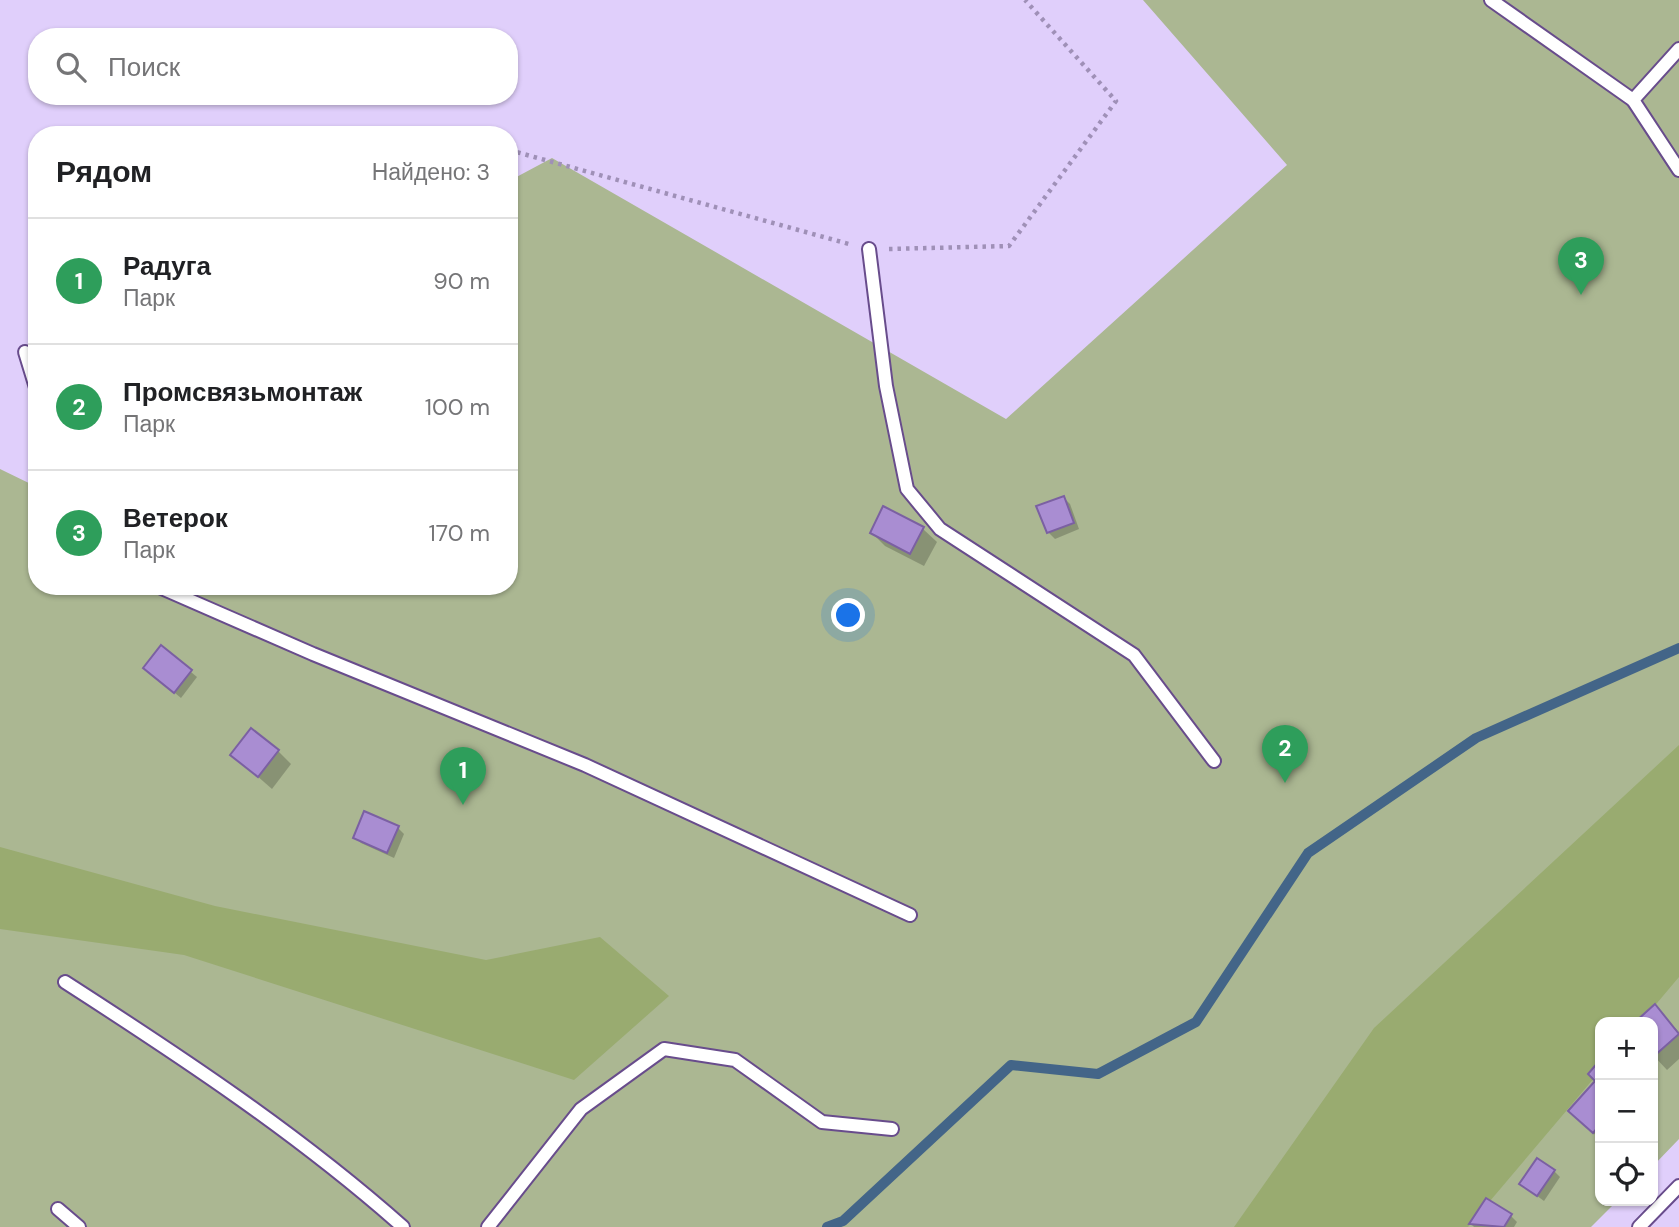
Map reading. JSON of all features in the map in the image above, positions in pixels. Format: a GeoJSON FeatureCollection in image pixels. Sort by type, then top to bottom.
{"type":"FeatureCollection","features":[{"type":"Feature","properties":{"kind":"lane"},"geometry":{"type":"LineString","coordinates":[[1491,0],[1633,100],[1679,170]]}},
{"type":"Feature","properties":{"kind":"lane"},"geometry":{"type":"LineString","coordinates":[[1633,100],[1679,48]]}},
{"type":"Feature","properties":{"kind":"lane"},"geometry":{"type":"LineString","coordinates":[[869,249],[886,386],[907,489],[940,529],[1134,656],[1214,761]]}},
{"type":"Feature","properties":{"kind":"lane"},"geometry":{"type":"LineString","coordinates":[[24,352],[28,364]]}},
{"type":"Feature","properties":{"kind":"lane"},"geometry":{"type":"LineString","coordinates":[[178,595],[313,654],[584,765],[910,915]]}},
{"type":"Feature","properties":{"kind":"lane"},"geometry":{"type":"LineString","coordinates":[[65,982],[205,1073],[339,1171],[402,1227]]}},
{"type":"Feature","properties":{"kind":"lane"},"geometry":{"type":"LineString","coordinates":[[488,1227],[581,1109],[664,1049],[735,1060],[822,1122],[892,1129]]}},
{"type":"Feature","properties":{"kind":"lane"},"geometry":{"type":"LineString","coordinates":[[1639,1227],[1679,1186]]}},
{"type":"Feature","properties":{"kind":"lane"},"geometry":{"type":"LineString","coordinates":[[58,1209],[79,1227]]}},
{"type":"Feature","properties":{"kind":"path"},"geometry":{"type":"LineString","coordinates":[[518,152],[869,249],[1009,246],[1115,101],[1025,0]]}},
{"type":"Feature","properties":{"kind":"green space"},"geometry":{"type":"Polygon","coordinates":[[[1143,0],[1679,0],[1679,1139],[1658,1161],[1658,1017],[1595,1017],[1595,1206],[1612,1206],[1591,1227],[0,1227],[0,469],[28,483],[28,595],[518,595],[518,176],[552,158],[1006,419],[1287,165],[1143,0]]]}},
{"type":"Feature","properties":{"kind":"green space"},"geometry":{"type":"Polygon","coordinates":[[[1679,745],[1679,977],[1645,1017],[1595,1017],[1595,1077],[1468,1227],[1234,1227],[1374,1028],[1679,745]]]}},
{"type":"Feature","properties":{"kind":"green space"},"geometry":{"type":"Polygon","coordinates":[[[0,847],[215,906],[486,960],[600,937],[669,996],[574,1080],[184,955],[0,929],[0,847]]]}},
{"type":"Feature","properties":{"kind":"building"},"geometry":{"type":"Polygon","coordinates":[[[1064,496],[1074,523],[1047,533],[1036,506],[1064,496]]]}},
{"type":"Feature","properties":{"kind":"building"},"geometry":{"type":"Polygon","coordinates":[[[883,506],[924,527],[910,554],[870,533],[883,506]]]}},
{"type":"Feature","properties":{"kind":"building"},"geometry":{"type":"Polygon","coordinates":[[[161,645],[192,670],[174,693],[143,668],[161,645]]]}},
{"type":"Feature","properties":{"kind":"building"},"geometry":{"type":"Polygon","coordinates":[[[251,728],[279,750],[258,777],[230,755],[251,728]]]}},
{"type":"Feature","properties":{"kind":"building"},"geometry":{"type":"Polygon","coordinates":[[[364,811],[399,826],[387,853],[353,838],[364,811]]]}},
{"type":"Feature","properties":{"kind":"building"},"geometry":{"type":"Polygon","coordinates":[[[1655,1004],[1679,1034],[1658,1053],[1658,1017],[1641,1017],[1655,1004]]]}},
{"type":"Feature","properties":{"kind":"building"},"geometry":{"type":"Polygon","coordinates":[[[1595,1066],[1595,1081],[1588,1074],[1595,1066]]]}},
{"type":"Feature","properties":{"kind":"building"},"geometry":{"type":"Polygon","coordinates":[[[1595,1081],[1593,1133],[1568,1111],[1595,1081]]]}},
{"type":"Feature","properties":{"kind":"building"},"geometry":{"type":"Polygon","coordinates":[[[1537,1158],[1555,1170],[1537,1196],[1519,1184],[1537,1158]]]}},
{"type":"Feature","properties":{"kind":"building"},"geometry":{"type":"Polygon","coordinates":[[[1486,1198],[1512,1214],[1504,1227],[1469,1224],[1486,1198]]]}},
{"type":"Feature","properties":{"kind":"waterway"},"geometry":{"type":"LineString","coordinates":[[827,1227],[843,1221],[1011,1065],[1098,1074],[1196,1022],[1308,853],[1476,738],[1679,648]]}},
{"type":"Feature","properties":{"kind":"place","name":"Ветерок"},"geometry":{"type":"Point","coordinates":[1581,295]}},
{"type":"Feature","properties":{"kind":"place","name":"Промсвязьмонтаж"},"geometry":{"type":"Point","coordinates":[1285,783]}},
{"type":"Feature","properties":{"kind":"place","name":"Радуга"},"geometry":{"type":"Point","coordinates":[463,805]}}]}
